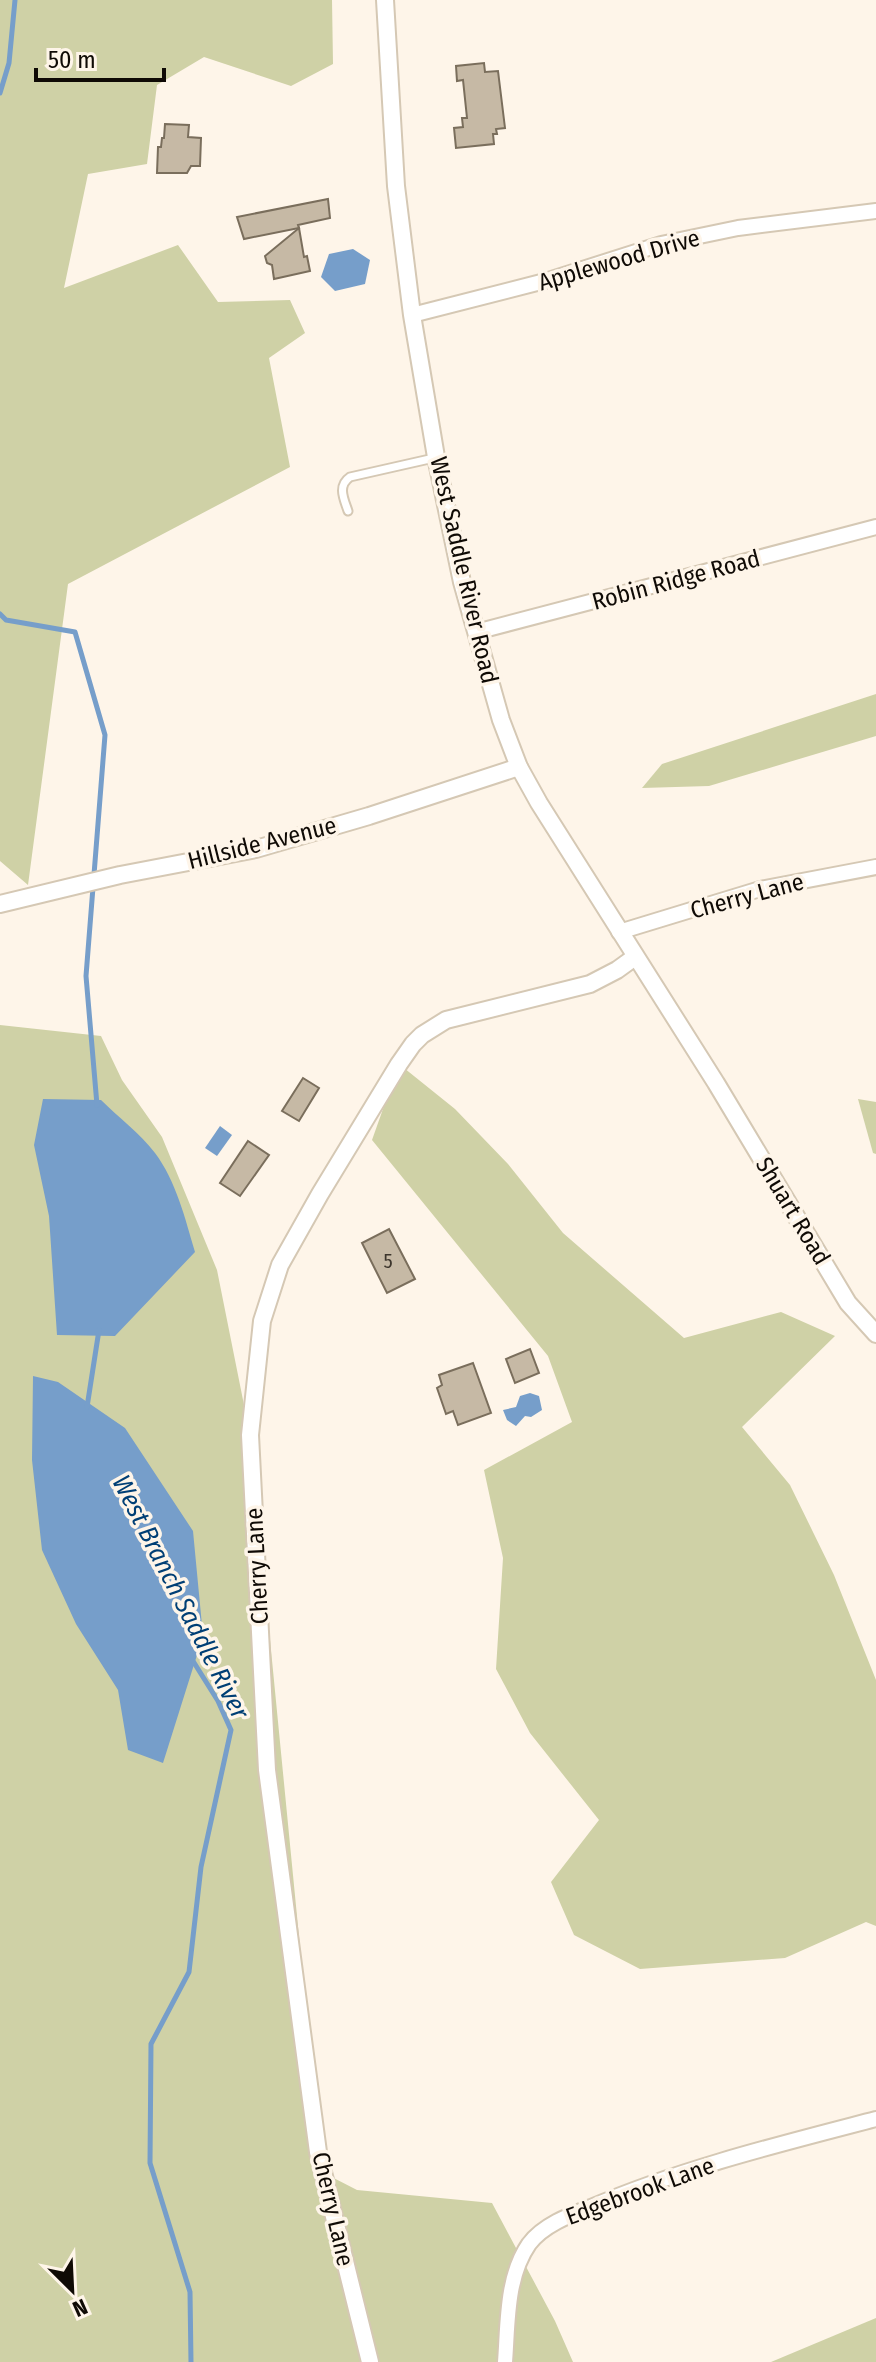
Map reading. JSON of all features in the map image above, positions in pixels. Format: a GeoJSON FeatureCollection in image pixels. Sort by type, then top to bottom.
{"type":"FeatureCollection","features":[{"type":"Feature","properties":{"kind":"street","name":"West Saddle River Road"},"geometry":{"type":"LineString","coordinates":[[385,0],[393,152],[412,315],[436,457],[462,582],[501,720],[519,767],[619,932],[716,1083]]}},
{"type":"Feature","properties":{"kind":"street","name":"Applewood Drive"},"geometry":{"type":"LineString","coordinates":[[412,315],[545,281],[661,244],[738,228],[876,211]]}},
{"type":"Feature","properties":{"kind":"street","name":"Robin Ridge Road"},"geometry":{"type":"LineString","coordinates":[[476,632],[876,527]]}},
{"type":"Feature","properties":{"kind":"street","name":"Hillside Avenue"},"geometry":{"type":"LineString","coordinates":[[0,904],[120,875],[256,849],[519,767]]}},
{"type":"Feature","properties":{"kind":"street","name":"Cherry Lane"},"geometry":{"type":"LineString","coordinates":[[619,932],[760,889],[876,867]]}},
{"type":"Feature","properties":{"kind":"street","name":"Cherry Lane"},"geometry":{"type":"LineString","coordinates":[[370,2362],[318,2152],[267,1770],[250,1435],[262,1321],[280,1265],[399,1064],[422,1035],[446,1020],[590,984],[635,957]]}},
{"type":"Feature","properties":{"kind":"street","name":"Shuart Road"},"geometry":{"type":"LineString","coordinates":[[716,1083],[848,1303],[876,1334]]}},
{"type":"Feature","properties":{"kind":"street","name":"Edgebrook Lane"},"geometry":{"type":"LineString","coordinates":[[505,2362],[516,2271],[530,2242],[557,2221],[634,2189],[876,2119]]}},
{"type":"Feature","properties":{"kind":"lane"},"geometry":{"type":"LineString","coordinates":[[348,511],[342,490],[350,477],[436,457]]}},
{"type":"Feature","properties":{"kind":"green space"},"geometry":{"type":"Polygon","coordinates":[[[0,0],[332,0],[333,64],[291,86],[204,57],[157,85],[147,164],[88,174],[64,288],[178,245],[218,302],[290,300],[305,333],[269,358],[290,467],[68,584],[28,885],[0,861],[0,0]]]}},
{"type":"Feature","properties":{"kind":"green space"},"geometry":{"type":"Polygon","coordinates":[[[876,694],[876,736],[709,786],[642,788],[662,764],[876,694]]]}},
{"type":"Feature","properties":{"kind":"green space"},"geometry":{"type":"Polygon","coordinates":[[[0,1025],[101,1036],[122,1080],[162,1137],[217,1270],[250,1435],[322,2172],[357,2190],[492,2203],[555,2321],[573,2362],[0,2362],[0,1025]]]}},
{"type":"Feature","properties":{"kind":"green space"},"geometry":{"type":"Polygon","coordinates":[[[399,1064],[455,1109],[508,1164],[563,1233],[684,1338],[781,1312],[835,1336],[742,1427],[790,1485],[834,1575],[876,1680],[876,1926],[866,1922],[785,1958],[640,1969],[574,1935],[551,1882],[599,1820],[530,1733],[496,1669],[503,1558],[484,1470],[572,1422],[548,1356],[372,1140],[399,1064]]]}},
{"type":"Feature","properties":{"kind":"green space"},"geometry":{"type":"Polygon","coordinates":[[[858,1099],[876,1102],[876,1154],[873,1153],[858,1099]]]}},
{"type":"Feature","properties":{"kind":"green space"},"geometry":{"type":"Polygon","coordinates":[[[876,2318],[876,2362],[771,2362],[876,2318]]]}},
{"type":"Feature","properties":{"kind":"water"},"geometry":{"type":"Polygon","coordinates":[[[353,249],[370,260],[365,284],[335,291],[321,277],[329,254],[353,249]]]}},
{"type":"Feature","properties":{"kind":"water"},"geometry":{"type":"Polygon","coordinates":[[[43,1099],[101,1100],[136,1132],[155,1153],[174,1188],[195,1252],[115,1336],[57,1335],[49,1216],[34,1145],[43,1099]]]}},
{"type":"Feature","properties":{"kind":"water"},"geometry":{"type":"Polygon","coordinates":[[[220,1126],[232,1135],[217,1156],[205,1148],[220,1126]]]}},
{"type":"Feature","properties":{"kind":"water"},"geometry":{"type":"Polygon","coordinates":[[[33,1376],[58,1382],[125,1428],[193,1531],[203,1636],[163,1763],[128,1750],[118,1690],[76,1624],[42,1550],[32,1460],[33,1376]]]}},
{"type":"Feature","properties":{"kind":"water"},"geometry":{"type":"Polygon","coordinates":[[[530,1393],[539,1396],[542,1410],[531,1417],[525,1416],[516,1426],[507,1420],[503,1410],[516,1407],[520,1396],[530,1393]]]}},
{"type":"Feature","properties":{"kind":"building"},"geometry":{"type":"Polygon","coordinates":[[[484,63],[485,72],[498,71],[505,128],[496,129],[494,144],[456,148],[454,128],[463,127],[462,118],[467,118],[463,80],[457,81],[456,66],[484,63]]]}},
{"type":"Feature","properties":{"kind":"building"},"geometry":{"type":"Polygon","coordinates":[[[165,124],[189,125],[188,137],[201,138],[200,166],[191,166],[187,173],[157,173],[158,147],[161,147],[164,138],[165,124]]]}},
{"type":"Feature","properties":{"kind":"building"},"geometry":{"type":"Polygon","coordinates":[[[328,199],[330,218],[244,239],[237,217],[328,199]]]}},
{"type":"Feature","properties":{"kind":"building"},"geometry":{"type":"Polygon","coordinates":[[[299,228],[310,271],[274,279],[272,265],[267,263],[265,256],[299,228]]]}},
{"type":"Feature","properties":{"kind":"building"},"geometry":{"type":"Polygon","coordinates":[[[303,1078],[319,1088],[299,1121],[282,1111],[303,1078]]]}},
{"type":"Feature","properties":{"kind":"building"},"geometry":{"type":"Polygon","coordinates":[[[248,1141],[269,1155],[240,1196],[220,1183],[248,1141]]]}},
{"type":"Feature","properties":{"kind":"building"},"geometry":{"type":"Polygon","coordinates":[[[389,1229],[415,1279],[387,1293],[362,1243],[389,1229]]]}},
{"type":"Feature","properties":{"kind":"building"},"geometry":{"type":"Polygon","coordinates":[[[530,1349],[539,1373],[515,1383],[506,1359],[530,1349]]]}},
{"type":"Feature","properties":{"kind":"building"},"geometry":{"type":"Polygon","coordinates":[[[473,1363],[491,1413],[458,1425],[453,1411],[446,1414],[437,1388],[442,1385],[439,1375],[473,1363]]]}},
{"type":"Feature","properties":{"kind":"waterway","name":"West Branch Saddle River"},"geometry":{"type":"LineString","coordinates":[[0,93],[9,63],[15,0]]}},
{"type":"Feature","properties":{"kind":"waterway","name":"West Branch Saddle River"},"geometry":{"type":"LineString","coordinates":[[0,614],[6,620],[75,632],[105,735],[86,976],[97,1105]]}},
{"type":"Feature","properties":{"kind":"waterway","name":"West Branch Saddle River"},"geometry":{"type":"LineString","coordinates":[[87,1407],[99,1330]]}},
{"type":"Feature","properties":{"kind":"waterway","name":"West Branch Saddle River"},"geometry":{"type":"LineString","coordinates":[[191,2362],[190,2292],[150,2163],[151,2044],[189,1972],[201,1867],[231,1730],[218,1701],[193,1661]]}}]}
